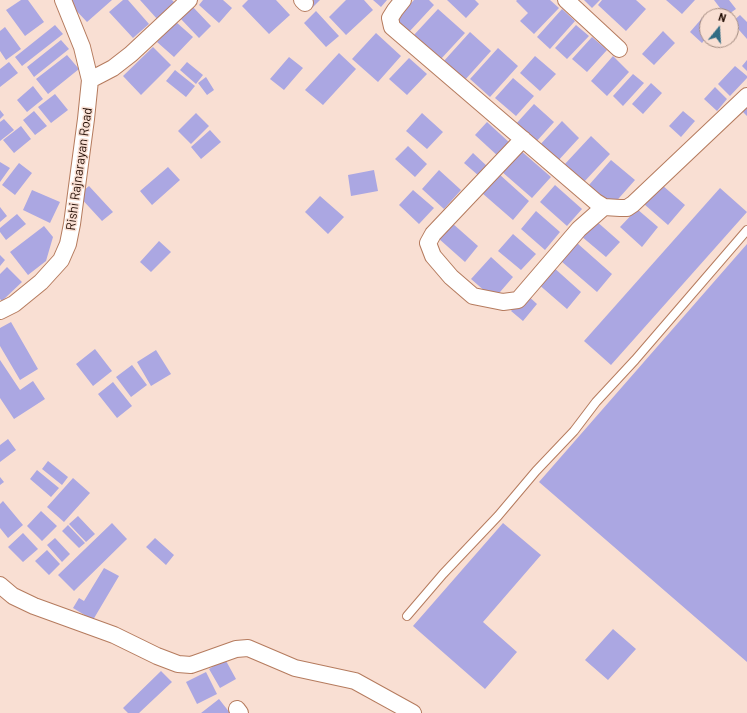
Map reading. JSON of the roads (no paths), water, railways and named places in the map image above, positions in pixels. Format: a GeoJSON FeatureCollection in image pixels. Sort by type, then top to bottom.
{"type":"FeatureCollection","features":[{"type":"Feature","properties":{"kind":"street"},"geometry":{"type":"LineString","coordinates":[[90,80],[113,68],[131,54],[190,0]]}},
{"type":"Feature","properties":{"kind":"street"},"geometry":{"type":"LineString","coordinates":[[403,0],[390,18],[392,27],[596,202],[604,207],[627,208],[633,204],[747,96]]}},
{"type":"Feature","properties":{"kind":"street"},"geometry":{"type":"LineString","coordinates":[[566,0],[619,49]]}},
{"type":"Feature","properties":{"kind":"street","name":"Rishi Rajnarayan Road"},"geometry":{"type":"LineString","coordinates":[[0,311],[14,304],[41,282],[61,260],[68,244],[72,224],[90,80],[82,47],[65,1]]}},
{"type":"Feature","properties":{"kind":"street"},"geometry":{"type":"LineString","coordinates":[[523,139],[433,234],[428,243],[433,256],[451,277],[473,296],[502,302],[518,300],[578,229],[604,207]]}},
{"type":"Feature","properties":{"kind":"street"},"geometry":{"type":"LineString","coordinates":[[0,585],[13,596],[34,606],[114,635],[157,656],[178,664],[191,665],[236,649],[248,648],[295,668],[355,681],[413,713]]}},
{"type":"Feature","properties":{"kind":"lane"},"geometry":{"type":"LineString","coordinates":[[407,616],[443,574],[498,516],[536,471],[574,430],[596,402],[635,360],[747,230]]}}]}
